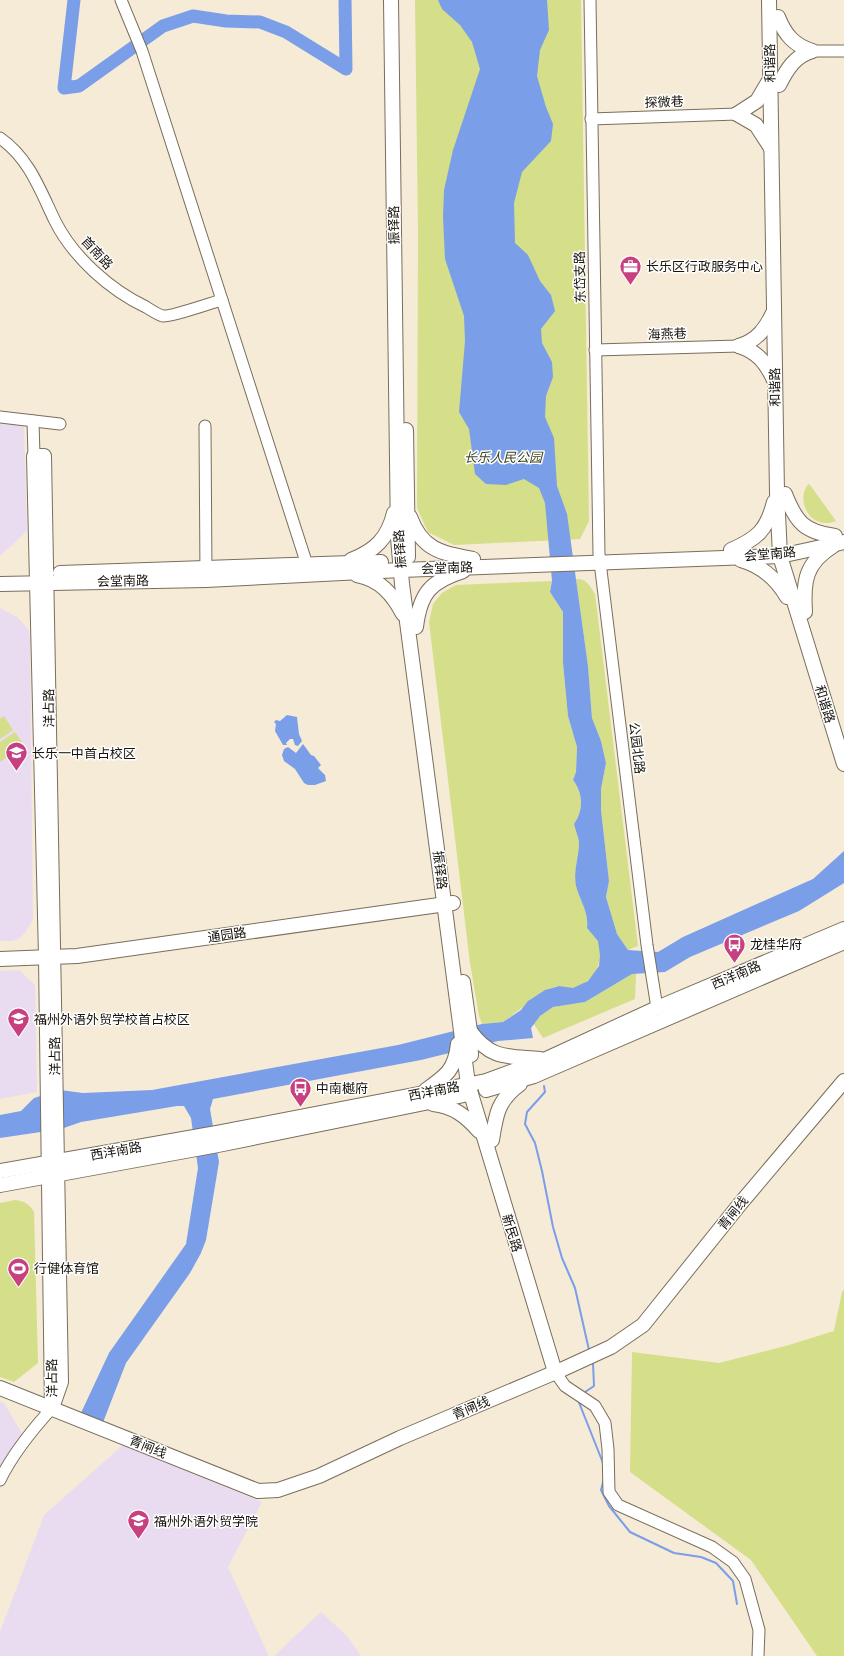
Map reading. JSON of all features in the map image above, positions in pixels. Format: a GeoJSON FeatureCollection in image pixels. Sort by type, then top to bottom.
{"type":"FeatureCollection","features":[{"type":"Feature","properties":{"kind":"main road","name":"振铎路"},"geometry":{"type":"LineString","coordinates":[[391,0],[405,565],[472,1088]]}},
{"type":"Feature","properties":{"kind":"main road","name":"振铎路"},"geometry":{"type":"LineString","coordinates":[[399,0],[403,498]]}},
{"type":"Feature","properties":{"kind":"main road","name":"和谐路"},"geometry":{"type":"LineString","coordinates":[[769,0],[775,82],[781,493]]}},
{"type":"Feature","properties":{"kind":"main road","name":"和谐路"},"geometry":{"type":"LineString","coordinates":[[777,0],[778,17],[772,150],[774,309],[775,384],[784,551],[844,764]]}},
{"type":"Feature","properties":{"kind":"main road"},"geometry":{"type":"LineString","coordinates":[[778,17],[792,41],[800,47],[812,51]]}},
{"type":"Feature","properties":{"kind":"main road"},"geometry":{"type":"LineString","coordinates":[[772,150],[756,125],[737,114],[757,101],[796,60],[802,55],[812,51]]}},
{"type":"Feature","properties":{"kind":"main road"},"geometry":{"type":"LineString","coordinates":[[739,346],[754,340],[759,336],[774,309]]}},
{"type":"Feature","properties":{"kind":"main road"},"geometry":{"type":"LineString","coordinates":[[739,346],[754,352],[762,359],[775,384]]}},
{"type":"Feature","properties":{"kind":"main road","name":"洋占路"},"geometry":{"type":"LineString","coordinates":[[34,456],[41,578],[50,953],[53,1168],[52,1408]]}},
{"type":"Feature","properties":{"kind":"main road"},"geometry":{"type":"LineString","coordinates":[[781,493],[795,517],[803,525],[818,532],[840,539]]}},
{"type":"Feature","properties":{"kind":"main road"},"geometry":{"type":"LineString","coordinates":[[731,554],[763,530],[781,493]]}},
{"type":"Feature","properties":{"kind":"main road"},"geometry":{"type":"LineString","coordinates":[[403,498],[413,525],[424,541],[442,553],[474,563]]}},
{"type":"Feature","properties":{"kind":"main road"},"geometry":{"type":"LineString","coordinates":[[344,568],[371,551],[382,540],[390,528],[403,498]]}},
{"type":"Feature","properties":{"kind":"main road"},"geometry":{"type":"LineString","coordinates":[[802,615],[804,588],[810,568],[840,539]]}},
{"type":"Feature","properties":{"kind":"main road","name":"会堂南路"},"geometry":{"type":"LineString","coordinates":[[0,575],[41,578],[206,574],[405,565],[731,554],[784,551],[840,539]]}},
{"type":"Feature","properties":{"kind":"main road"},"geometry":{"type":"LineString","coordinates":[[731,554],[755,565],[774,578],[802,615]]}},
{"type":"Feature","properties":{"kind":"main road"},"geometry":{"type":"LineString","coordinates":[[412,627],[418,610],[429,589],[447,577],[474,563]]}},
{"type":"Feature","properties":{"kind":"main road"},"geometry":{"type":"LineString","coordinates":[[344,568],[374,580],[387,590],[412,627]]}},
{"type":"Feature","properties":{"kind":"main road","name":"会堂南路"},"geometry":{"type":"LineString","coordinates":[[0,584],[41,578]]}},
{"type":"Feature","properties":{"kind":"main road","name":"和谐路"},"geometry":{"type":"LineString","coordinates":[[802,615],[844,736]]}},
{"type":"Feature","properties":{"kind":"main road","name":"通园路"},"geometry":{"type":"LineString","coordinates":[[0,958],[50,953],[77,948],[448,899]]}},
{"type":"Feature","properties":{"kind":"main road","name":"西洋南路"},"geometry":{"type":"LineString","coordinates":[[472,1088],[544,1060],[657,1008],[844,929]]}},
{"type":"Feature","properties":{"kind":"main road","name":"西洋南路"},"geometry":{"type":"LineString","coordinates":[[0,1172],[53,1168],[218,1139],[534,1076],[844,942]]}},
{"type":"Feature","properties":{"kind":"main road","name":"通园路"},"geometry":{"type":"LineString","coordinates":[[0,950],[50,953]]}},
{"type":"Feature","properties":{"kind":"main road"},"geometry":{"type":"LineString","coordinates":[[534,1076],[509,1091],[497,1111],[487,1138],[464,1114],[424,1098],[454,1065],[465,1031],[483,1047],[498,1055],[544,1060]]}},
{"type":"Feature","properties":{"kind":"main road","name":"青闸线"},"geometry":{"type":"LineString","coordinates":[[0,1388],[258,1491],[278,1490],[319,1476],[400,1438],[559,1371],[611,1347],[644,1324],[740,1204],[844,1081]]}},
{"type":"Feature","properties":{"kind":"main road","name":"新民路"},"geometry":{"type":"LineString","coordinates":[[472,1088],[559,1371]]}},
{"type":"Feature","properties":{"kind":"main road","name":"西洋南路"},"geometry":{"type":"LineString","coordinates":[[0,1185],[53,1168]]}},
{"type":"Feature","properties":{"kind":"street"},"geometry":{"type":"LineString","coordinates":[[121,0],[142,51],[309,570]]}},
{"type":"Feature","properties":{"kind":"street","name":"东岱支路"},"geometry":{"type":"LineString","coordinates":[[590,0],[595,350],[600,558]]}},
{"type":"Feature","properties":{"kind":"street"},"geometry":{"type":"LineString","coordinates":[[812,51],[844,51]]}},
{"type":"Feature","properties":{"kind":"street","name":"探微巷"},"geometry":{"type":"LineString","coordinates":[[591,118],[737,114]]}},
{"type":"Feature","properties":{"kind":"street","name":"首南路"},"geometry":{"type":"LineString","coordinates":[[0,138],[12,147],[28,166],[67,241],[103,280],[131,300],[163,316],[195,309],[222,300]]}},
{"type":"Feature","properties":{"kind":"street","name":"海燕巷"},"geometry":{"type":"LineString","coordinates":[[595,350],[739,346]]}},
{"type":"Feature","properties":{"kind":"street"},"geometry":{"type":"LineString","coordinates":[[0,417],[60,424]]}},
{"type":"Feature","properties":{"kind":"street"},"geometry":{"type":"LineString","coordinates":[[33,421],[34,456]]}},
{"type":"Feature","properties":{"kind":"street"},"geometry":{"type":"LineString","coordinates":[[205,426],[206,574]]}},
{"type":"Feature","properties":{"kind":"street","name":"公园北路"},"geometry":{"type":"LineString","coordinates":[[600,558],[647,945],[657,1008]]}},
{"type":"Feature","properties":{"kind":"street"},"geometry":{"type":"LineString","coordinates":[[559,1371],[565,1386],[594,1406],[605,1423],[608,1449],[609,1492],[618,1505],[712,1547],[733,1562],[744,1579],[759,1630],[758,1656]]}},
{"type":"Feature","properties":{"kind":"street"},"geometry":{"type":"LineString","coordinates":[[0,1480],[8,1464],[52,1408]]}},
{"type":"Feature","properties":{"kind":"shaded area"},"geometry":{"type":"Polygon","coordinates":[[[0,420],[24,425],[27,531],[0,556],[0,420]]]}},
{"type":"Feature","properties":{"kind":"shaded area","name":"长乐一中首占校区"},"geometry":{"type":"Polygon","coordinates":[[[0,608],[17,617],[28,629],[30,635],[33,919],[25,933],[19,939],[10,941],[0,941],[0,608]]]}},
{"type":"Feature","properties":{"kind":"shaded area","name":"福州外语外贸学校首占校区"},"geometry":{"type":"Polygon","coordinates":[[[19,970],[35,985],[37,1092],[0,1099],[0,971],[19,970]]]}},
{"type":"Feature","properties":{"kind":"shaded area"},"geometry":{"type":"Polygon","coordinates":[[[0,1401],[4,1403],[23,1435],[0,1469],[0,1401]]]}},
{"type":"Feature","properties":{"kind":"shaded area","name":"福州外语外贸学院"},"geometry":{"type":"Polygon","coordinates":[[[123,1445],[262,1502],[228,1567],[269,1656],[0,1656],[0,1632],[44,1515],[123,1445]]]}},
{"type":"Feature","properties":{"kind":"shaded area"},"geometry":{"type":"Polygon","coordinates":[[[321,1612],[347,1636],[361,1656],[274,1656],[321,1612]]]}},
{"type":"Feature","properties":{"kind":"green space","name":"长乐人民公园"},"geometry":{"type":"Polygon","coordinates":[[[415,0],[581,0],[589,521],[580,539],[454,545],[428,532],[417,508],[418,233],[415,0]]]}},
{"type":"Feature","properties":{"kind":"green space"},"geometry":{"type":"Polygon","coordinates":[[[809,484],[836,521],[826,523],[818,522],[811,517],[804,504],[803,496],[805,489],[809,484]]]}},
{"type":"Feature","properties":{"kind":"green space"},"geometry":{"type":"Polygon","coordinates":[[[576,579],[585,581],[595,594],[638,946],[628,950],[617,934],[606,897],[609,881],[601,810],[601,789],[606,763],[601,741],[592,718],[588,666],[576,579]]]}},
{"type":"Feature","properties":{"kind":"green space"},"geometry":{"type":"Polygon","coordinates":[[[552,581],[550,592],[563,612],[563,663],[568,716],[577,747],[576,772],[573,780],[579,790],[581,807],[574,824],[579,842],[575,880],[587,917],[587,928],[599,942],[600,956],[596,970],[587,981],[581,985],[574,988],[559,986],[551,988],[529,1000],[540,1016],[553,1007],[585,1002],[632,974],[636,974],[635,999],[543,1038],[523,1007],[503,1022],[482,1024],[479,1016],[470,963],[429,622],[433,604],[442,593],[456,585],[552,581]]]}},
{"type":"Feature","properties":{"kind":"green space"},"geometry":{"type":"Polygon","coordinates":[[[4,716],[13,730],[0,739],[0,719],[4,716]]]}},
{"type":"Feature","properties":{"kind":"green space"},"geometry":{"type":"Polygon","coordinates":[[[15,732],[24,745],[0,762],[0,742],[15,732]]]}},
{"type":"Feature","properties":{"kind":"green space","name":"行健体育馆"},"geometry":{"type":"Polygon","coordinates":[[[15,1200],[26,1203],[34,1212],[38,1363],[14,1382],[0,1377],[0,1203],[15,1200]]]}},
{"type":"Feature","properties":{"kind":"green space"},"geometry":{"type":"Polygon","coordinates":[[[844,1290],[844,1656],[817,1656],[751,1560],[630,1472],[632,1352],[719,1363],[789,1345],[834,1331],[842,1292],[844,1290]]]}},
{"type":"Feature","properties":{"kind":"water"},"geometry":{"type":"Polygon","coordinates":[[[438,0],[547,0],[549,30],[540,50],[537,76],[546,107],[553,124],[551,141],[522,172],[514,203],[515,243],[528,255],[540,281],[551,295],[555,311],[541,329],[542,343],[552,362],[553,377],[546,396],[545,417],[554,438],[557,486],[567,514],[588,666],[592,718],[601,741],[606,763],[601,789],[601,810],[609,881],[606,897],[617,934],[628,950],[658,952],[683,937],[813,879],[844,851],[844,883],[799,911],[690,957],[665,972],[632,974],[585,1002],[553,1007],[540,1016],[531,1028],[533,1038],[498,1041],[421,1060],[213,1099],[210,1109],[219,1162],[206,1240],[190,1273],[126,1363],[102,1425],[80,1415],[109,1353],[186,1244],[198,1168],[191,1118],[184,1106],[177,1106],[81,1122],[61,1129],[0,1138],[0,1115],[21,1111],[34,1098],[60,1090],[83,1093],[152,1090],[398,1045],[482,1024],[503,1022],[521,1010],[528,1001],[545,990],[559,986],[573,988],[588,981],[599,966],[600,955],[598,941],[587,928],[587,917],[575,880],[579,842],[574,824],[581,807],[579,790],[573,780],[576,772],[577,747],[568,716],[563,663],[563,612],[550,592],[552,581],[545,503],[539,488],[524,479],[506,485],[486,484],[475,474],[469,429],[459,412],[465,341],[464,316],[445,259],[443,217],[444,190],[453,150],[480,69],[472,42],[460,25],[442,9],[438,0]]]}},
{"type":"Feature","properties":{"kind":"water"},"geometry":{"type":"Polygon","coordinates":[[[287,715],[297,717],[299,734],[302,741],[298,746],[295,745],[293,739],[290,739],[286,743],[287,745],[283,745],[275,731],[276,724],[274,722],[276,720],[280,721],[287,715]]]}},
{"type":"Feature","properties":{"kind":"water"},"geometry":{"type":"Polygon","coordinates":[[[303,744],[321,765],[318,768],[325,775],[326,781],[315,785],[308,785],[304,783],[295,769],[284,761],[282,755],[284,749],[288,747],[296,753],[303,744]]]}},
{"type":"Feature","properties":{"kind":"waterway"},"geometry":{"type":"LineString","coordinates":[[74,0],[64,88],[79,86],[163,26],[193,16],[226,21],[260,22],[286,32],[346,69],[345,0]]}},
{"type":"Feature","properties":{"kind":"waterway"},"geometry":{"type":"LineString","coordinates":[[544,1086],[545,1092],[527,1112],[525,1124],[535,1143],[553,1227],[562,1258],[575,1288],[589,1350]]}},
{"type":"Feature","properties":{"kind":"waterway"},"geometry":{"type":"LineString","coordinates":[[585,1392],[594,1386],[593,1363]]}},
{"type":"Feature","properties":{"kind":"waterway"},"geometry":{"type":"LineString","coordinates":[[578,1400],[603,1463]]}},
{"type":"Feature","properties":{"kind":"waterway"},"geometry":{"type":"LineString","coordinates":[[604,1479],[601,1490],[609,1506],[630,1532],[674,1553],[701,1557],[716,1563],[733,1581],[737,1604]]}},
{"type":"Feature","properties":{"kind":"place","name":"长乐区行政服务中心"},"geometry":{"type":"Point","coordinates":[630,286]}},
{"type":"Feature","properties":{"kind":"place","name":"长乐一中首占校区"},"geometry":{"type":"Point","coordinates":[16,772]}},
{"type":"Feature","properties":{"kind":"place","name":"龙桂华府"},"geometry":{"type":"Point","coordinates":[735,964]}},
{"type":"Feature","properties":{"kind":"place","name":"福州外语外贸学校首占校区"},"geometry":{"type":"Point","coordinates":[18,1038]}},
{"type":"Feature","properties":{"kind":"place","name":"中南樾府"},"geometry":{"type":"Point","coordinates":[301,1108]}},
{"type":"Feature","properties":{"kind":"place","name":"行健体育馆"},"geometry":{"type":"Point","coordinates":[18,1288]}},
{"type":"Feature","properties":{"kind":"place","name":"福州外语外贸学院"},"geometry":{"type":"Point","coordinates":[138,1540]}}]}
